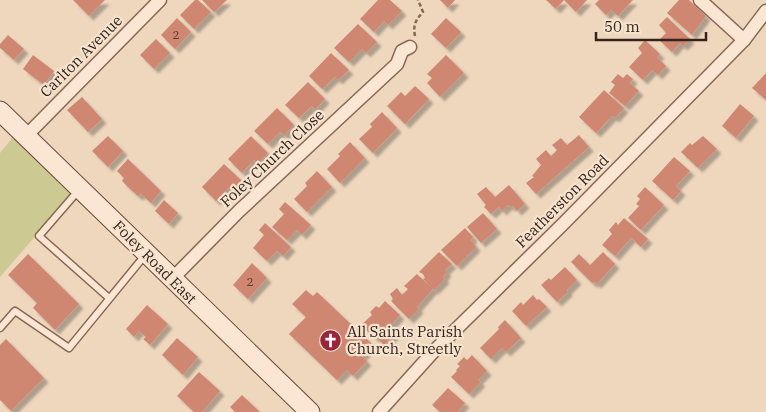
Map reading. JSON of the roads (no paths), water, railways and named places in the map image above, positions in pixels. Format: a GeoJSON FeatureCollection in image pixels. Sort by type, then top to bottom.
{"type":"FeatureCollection","features":[{"type":"Feature","properties":{"kind":"main road","name":"Foley Road East"},"geometry":{"type":"LineString","coordinates":[[0,112],[310,412]]}},
{"type":"Feature","properties":{"kind":"street","name":"Carlton Avenue"},"geometry":{"type":"LineString","coordinates":[[26,136],[160,0]]}},
{"type":"Feature","properties":{"kind":"street"},"geometry":{"type":"LineString","coordinates":[[700,0],[744,40]]}},
{"type":"Feature","properties":{"kind":"street","name":"Featherston Road"},"geometry":{"type":"LineString","coordinates":[[379,412],[434,351],[564,223],[744,40],[766,12]]}},
{"type":"Feature","properties":{"kind":"street","name":"Foley Church Close"},"geometry":{"type":"LineString","coordinates":[[172,279],[239,210],[403,66],[402,51],[410,47]]}},
{"type":"Feature","properties":{"kind":"lane"},"geometry":{"type":"LineString","coordinates":[[80,188],[39,236],[109,298]]}},
{"type":"Feature","properties":{"kind":"lane"},"geometry":{"type":"LineString","coordinates":[[0,328],[15,311],[70,348],[147,253]]}},
{"type":"Feature","properties":{"kind":"place","name":"All Saints Parish Church, Streetly"},"geometry":{"type":"Point","coordinates":[331,340]}}]}
